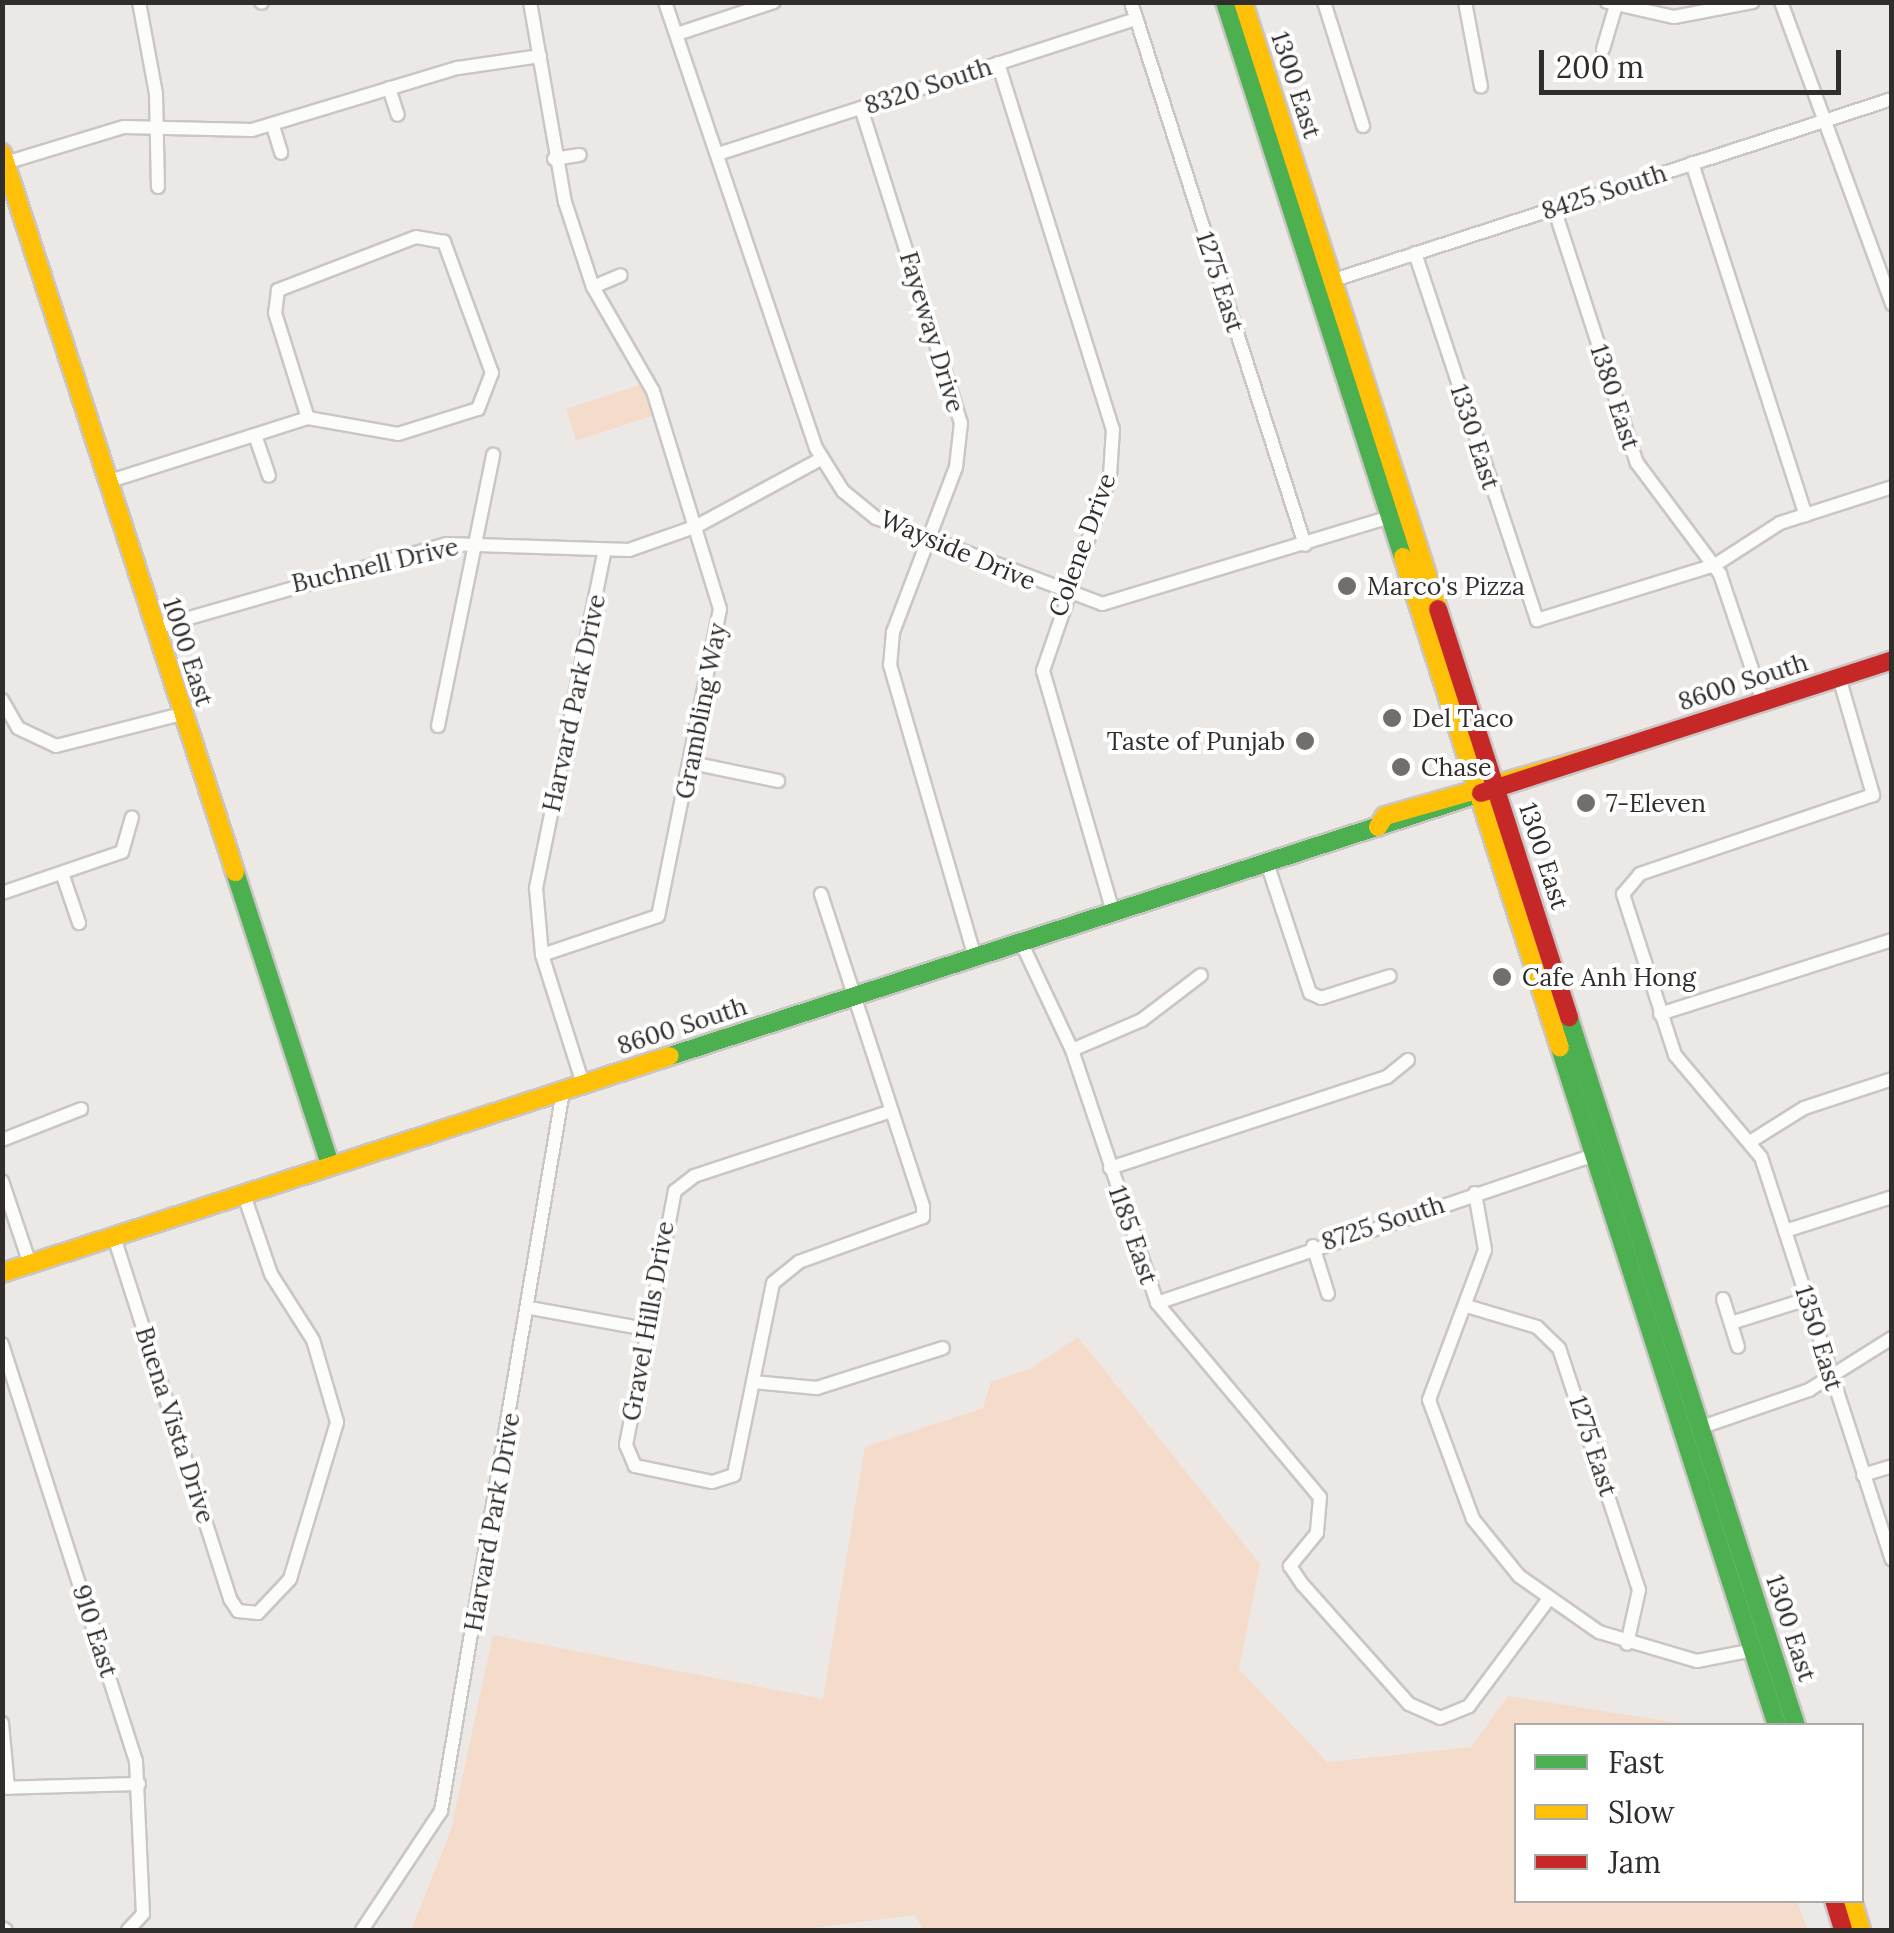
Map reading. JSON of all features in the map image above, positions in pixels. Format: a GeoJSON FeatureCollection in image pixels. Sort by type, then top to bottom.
{"type":"FeatureCollection","features":[{"type":"Feature","properties":{"kind":"main road","name":"1300 East"},"geometry":{"type":"LineString","coordinates":[[1225,2],[1324,283],[1692,1431],[1795,1723]]}},
{"type":"Feature","properties":{"kind":"main road","name":"1300 East"},"geometry":{"type":"LineString","coordinates":[[1243,2],[1324,283]]}},
{"type":"Feature","properties":{"kind":"main road","name":"1000 East"},"geometry":{"type":"LineString","coordinates":[[4,160],[330,1164]]}},
{"type":"Feature","properties":{"kind":"main road","name":"8600 South"},"geometry":{"type":"LineString","coordinates":[[2,1273],[1378,827],[1385,816],[1488,790],[1892,660]]}},
{"type":"Feature","properties":{"kind":"main road","name":"1300 East"},"geometry":{"type":"LineString","coordinates":[[1692,1431],[1777,1723]]}},
{"type":"Feature","properties":{"kind":"main road"},"geometry":{"type":"LineString","coordinates":[[1835,1903],[1843,1930]]}},
{"type":"Feature","properties":{"kind":"main road"},"geometry":{"type":"LineString","coordinates":[[1853,1903],[1861,1930]]}},
{"type":"Feature","properties":{"kind":"street"},"geometry":{"type":"LineString","coordinates":[[139,2],[156,126],[158,187]]}},
{"type":"Feature","properties":{"kind":"street","name":"Grambling Way"},"geometry":{"type":"LineString","coordinates":[[530,2],[554,159],[593,287],[644,369],[720,609],[692,763],[658,916],[542,954]]}},
{"type":"Feature","properties":{"kind":"street","name":"Wayside Drive"},"geometry":{"type":"LineString","coordinates":[[665,2],[721,154],[821,459],[858,505],[928,540],[1065,594],[1117,604],[1398,514]]}},
{"type":"Feature","properties":{"kind":"street"},"geometry":{"type":"LineString","coordinates":[[677,34],[774,2]]}},
{"type":"Feature","properties":{"kind":"street","name":"1275 East"},"geometry":{"type":"LineString","coordinates":[[1130,2],[1305,545]]}},
{"type":"Feature","properties":{"kind":"street"},"geometry":{"type":"LineString","coordinates":[[1324,2],[1363,126]]}},
{"type":"Feature","properties":{"kind":"street"},"geometry":{"type":"LineString","coordinates":[[1464,2],[1480,87]]}},
{"type":"Feature","properties":{"kind":"street"},"geometry":{"type":"LineString","coordinates":[[1603,50],[1614,3],[1674,18],[1754,2]]}},
{"type":"Feature","properties":{"kind":"street"},"geometry":{"type":"LineString","coordinates":[[1781,2],[1828,120],[1892,304]]}},
{"type":"Feature","properties":{"kind":"street","name":"8320 South"},"geometry":{"type":"LineString","coordinates":[[721,154],[1136,19]]}},
{"type":"Feature","properties":{"kind":"street"},"geometry":{"type":"LineString","coordinates":[[4,160],[156,126],[273,126],[389,88],[540,56]]}},
{"type":"Feature","properties":{"kind":"street","name":"Colene Drive"},"geometry":{"type":"LineString","coordinates":[[998,64],[1113,430],[1110,476],[1046,644],[1045,698],[1114,912]]}},
{"type":"Feature","properties":{"kind":"street"},"geometry":{"type":"LineString","coordinates":[[389,88],[398,114]]}},
{"type":"Feature","properties":{"kind":"street","name":"8425 South"},"geometry":{"type":"LineString","coordinates":[[1324,283],[1892,99]]}},
{"type":"Feature","properties":{"kind":"street","name":"Fayeway Drive"},"geometry":{"type":"LineString","coordinates":[[861,108],[960,424],[956,467],[893,632],[890,682],[976,957]]}},
{"type":"Feature","properties":{"kind":"street"},"geometry":{"type":"LineString","coordinates":[[273,126],[281,153]]}},
{"type":"Feature","properties":{"kind":"street"},"geometry":{"type":"LineString","coordinates":[[554,159],[580,154]]}},
{"type":"Feature","properties":{"kind":"street"},"geometry":{"type":"LineString","coordinates":[[1692,163],[1806,515]]}},
{"type":"Feature","properties":{"kind":"street","name":"1380 East"},"geometry":{"type":"LineString","coordinates":[[1554,208],[1636,463],[1715,565],[1763,702]]}},
{"type":"Feature","properties":{"kind":"street"},"geometry":{"type":"LineString","coordinates":[[106,482],[308,418],[398,434],[486,403],[492,374],[453,255],[438,238],[296,276],[274,295],[308,418]]}},
{"type":"Feature","properties":{"kind":"street","name":"1330 East"},"geometry":{"type":"LineString","coordinates":[[1415,253],[1537,620],[1715,565]]}},
{"type":"Feature","properties":{"kind":"street"},"geometry":{"type":"LineString","coordinates":[[593,287],[621,275]]}},
{"type":"Feature","properties":{"kind":"street"},"geometry":{"type":"LineString","coordinates":[[255,434],[268,476]]}},
{"type":"Feature","properties":{"kind":"street"},"geometry":{"type":"LineString","coordinates":[[438,726],[493,455]]}},
{"type":"Feature","properties":{"kind":"street","name":"Buchnell Drive"},"geometry":{"type":"LineString","coordinates":[[154,628],[307,579],[477,545],[604,555],[696,526],[821,459]]}},
{"type":"Feature","properties":{"kind":"street"},"geometry":{"type":"LineString","coordinates":[[1715,565],[1806,515],[1892,488]]}},
{"type":"Feature","properties":{"kind":"street","name":"Harvard Park Drive"},"geometry":{"type":"LineString","coordinates":[[583,1084],[542,954],[536,888],[604,555]]}},
{"type":"Feature","properties":{"kind":"street"},"geometry":{"type":"LineString","coordinates":[[1839,677],[1873,795],[1624,886],[1660,1014],[1696,1088],[1753,1140],[1804,1108],[1892,1079]]}},
{"type":"Feature","properties":{"kind":"street"},"geometry":{"type":"LineString","coordinates":[[2,700],[18,728]]}},
{"type":"Feature","properties":{"kind":"street"},"geometry":{"type":"LineString","coordinates":[[2,733],[18,728],[73,747],[182,714]]}},
{"type":"Feature","properties":{"kind":"street"},"geometry":{"type":"LineString","coordinates":[[692,763],[778,781]]}},
{"type":"Feature","properties":{"kind":"street"},"geometry":{"type":"LineString","coordinates":[[2,893],[122,852],[132,816]]}},
{"type":"Feature","properties":{"kind":"street"},"geometry":{"type":"LineString","coordinates":[[1267,863],[1310,993],[1321,998],[1390,976]]}},
{"type":"Feature","properties":{"kind":"street"},"geometry":{"type":"LineString","coordinates":[[62,873],[79,922]]}},
{"type":"Feature","properties":{"kind":"street"},"geometry":{"type":"LineString","coordinates":[[821,894],[923,1217],[780,1274],[754,1382],[816,1388],[944,1348]]}},
{"type":"Feature","properties":{"kind":"street"},"geometry":{"type":"LineString","coordinates":[[1660,1014],[1892,940]]}},
{"type":"Feature","properties":{"kind":"street","name":"1185 East"},"geometry":{"type":"LineString","coordinates":[[1021,942],[1072,1050],[1157,1303],[1315,1487],[1317,1533],[1290,1566],[1420,1712],[1461,1713],[1548,1600]]}},
{"type":"Feature","properties":{"kind":"street"},"geometry":{"type":"LineString","coordinates":[[1072,1050],[1142,1020],[1201,974]]}},
{"type":"Feature","properties":{"kind":"street"},"geometry":{"type":"LineString","coordinates":[[1110,1168],[1388,1077],[1408,1060]]}},
{"type":"Feature","properties":{"kind":"street","name":"Harvard Park Drive"},"geometry":{"type":"LineString","coordinates":[[362,1930],[441,1811],[530,1308],[562,1091]]}},
{"type":"Feature","properties":{"kind":"street"},"geometry":{"type":"LineString","coordinates":[[2,1140],[81,1109]]}},
{"type":"Feature","properties":{"kind":"street","name":"Gravel Hills Drive"},"geometry":{"type":"LineString","coordinates":[[754,1382],[730,1479],[643,1469],[627,1455],[669,1202],[683,1182],[892,1111]]}},
{"type":"Feature","properties":{"kind":"street","name":"1350 East"},"geometry":{"type":"LineString","coordinates":[[1753,1140],[1892,1558]]}},
{"type":"Feature","properties":{"kind":"street","name":"8725 South"},"geometry":{"type":"LineString","coordinates":[[1157,1303],[1312,1246],[1603,1151]]}},
{"type":"Feature","properties":{"kind":"street"},"geometry":{"type":"LineString","coordinates":[[2,1181],[30,1264]]}},
{"type":"Feature","properties":{"kind":"street"},"geometry":{"type":"LineString","coordinates":[[1475,1193],[1486,1241],[1470,1307],[1436,1378],[1430,1411],[1458,1491],[1494,1547],[1548,1600],[1626,1644],[1720,1660],[1753,1650]]}},
{"type":"Feature","properties":{"kind":"street","name":"Buena Vista Drive"},"geometry":{"type":"LineString","coordinates":[[114,1237],[238,1611],[258,1613],[290,1579],[337,1422],[313,1340],[271,1274],[244,1195]]}},
{"type":"Feature","properties":{"kind":"street"},"geometry":{"type":"LineString","coordinates":[[1786,1232],[1892,1197]]}},
{"type":"Feature","properties":{"kind":"street"},"geometry":{"type":"LineString","coordinates":[[1312,1246],[1328,1294]]}},
{"type":"Feature","properties":{"kind":"street"},"geometry":{"type":"LineString","coordinates":[[1723,1298],[1738,1347]]}},
{"type":"Feature","properties":{"kind":"street"},"geometry":{"type":"LineString","coordinates":[[1731,1323],[1808,1299]]}},
{"type":"Feature","properties":{"kind":"street","name":"1275 East"},"geometry":{"type":"LineString","coordinates":[[1470,1307],[1537,1327],[1560,1348],[1638,1590],[1626,1644]]}},
{"type":"Feature","properties":{"kind":"street"},"geometry":{"type":"LineString","coordinates":[[530,1308],[646,1329]]}},
{"type":"Feature","properties":{"kind":"street"},"geometry":{"type":"LineString","coordinates":[[1692,1431],[1831,1377],[1892,1338]]}},
{"type":"Feature","properties":{"kind":"street","name":"910 East"},"geometry":{"type":"LineString","coordinates":[[2,1344],[138,1784],[134,1929]]}},
{"type":"Feature","properties":{"kind":"street"},"geometry":{"type":"LineString","coordinates":[[1863,1475],[1892,1466]]}},
{"type":"Feature","properties":{"kind":"street"},"geometry":{"type":"LineString","coordinates":[[2,1723],[5,1788],[138,1784]]}},
{"type":"Feature","properties":{"kind":"shaded area"},"geometry":{"type":"Polygon","coordinates":[[[643,384],[653,415],[576,440],[566,409],[643,384]]]}},
{"type":"Feature","properties":{"kind":"shaded area"},"geometry":{"type":"Polygon","coordinates":[[[1078,1337],[1260,1564],[1239,1669],[1327,1762],[1471,1747],[1508,1696],[1677,1723],[1514,1723],[1514,1903],[1798,1903],[1808,1930],[923,1930],[915,1915],[797,1930],[411,1930],[451,1830],[493,1635],[823,1699],[865,1447],[983,1408],[991,1382],[1030,1369],[1078,1337]]]}},
{"type":"Feature","properties":{"kind":"traffic: fast"},"geometry":{"type":"LineString","coordinates":[[1225,2],[1403,557]]}},
{"type":"Feature","properties":{"kind":"traffic: fast"},"geometry":{"type":"LineString","coordinates":[[670,1056],[1481,793]]}},
{"type":"Feature","properties":{"kind":"traffic: fast"},"geometry":{"type":"LineString","coordinates":[[235,872],[330,1165]]}},
{"type":"Feature","properties":{"kind":"traffic: fast"},"geometry":{"type":"LineString","coordinates":[[1569,1018],[1795,1723]]}},
{"type":"Feature","properties":{"kind":"traffic: fast"},"geometry":{"type":"LineString","coordinates":[[1560,1048],[1776,1723]]}},
{"type":"Feature","properties":{"kind":"traffic: slow"},"geometry":{"type":"LineString","coordinates":[[1243,2],[1438,609]]}},
{"type":"Feature","properties":{"kind":"traffic: slow"},"geometry":{"type":"LineString","coordinates":[[2,153],[235,872]]}},
{"type":"Feature","properties":{"kind":"traffic: slow"},"geometry":{"type":"LineString","coordinates":[[1403,557],[1560,1048]]}},
{"type":"Feature","properties":{"kind":"traffic: slow"},"geometry":{"type":"LineString","coordinates":[[1378,827],[1385,816],[1610,752]]}},
{"type":"Feature","properties":{"kind":"traffic: slow"},"geometry":{"type":"LineString","coordinates":[[2,1273],[670,1056]]}},
{"type":"Feature","properties":{"kind":"traffic: slow"},"geometry":{"type":"LineString","coordinates":[[1853,1903],[1861,1930]]}},
{"type":"Feature","properties":{"kind":"traffic: jam"},"geometry":{"type":"LineString","coordinates":[[1438,609],[1569,1018]]}},
{"type":"Feature","properties":{"kind":"traffic: jam"},"geometry":{"type":"LineString","coordinates":[[1481,793],[1892,660]]}},
{"type":"Feature","properties":{"kind":"traffic: jam"},"geometry":{"type":"LineString","coordinates":[[1835,1903],[1843,1930]]}},
{"type":"Feature","properties":{"kind":"place","name":"Marco's Pizza"},"geometry":{"type":"Point","coordinates":[1347,586]}},
{"type":"Feature","properties":{"kind":"place","name":"Del Taco"},"geometry":{"type":"Point","coordinates":[1392,718]}},
{"type":"Feature","properties":{"kind":"place","name":"Taste of Punjab"},"geometry":{"type":"Point","coordinates":[1305,741]}},
{"type":"Feature","properties":{"kind":"place","name":"Chase"},"geometry":{"type":"Point","coordinates":[1401,767]}},
{"type":"Feature","properties":{"kind":"place","name":"7-Eleven"},"geometry":{"type":"Point","coordinates":[1586,803]}},
{"type":"Feature","properties":{"kind":"place","name":"Cafe Anh Hong"},"geometry":{"type":"Point","coordinates":[1502,977]}}]}
